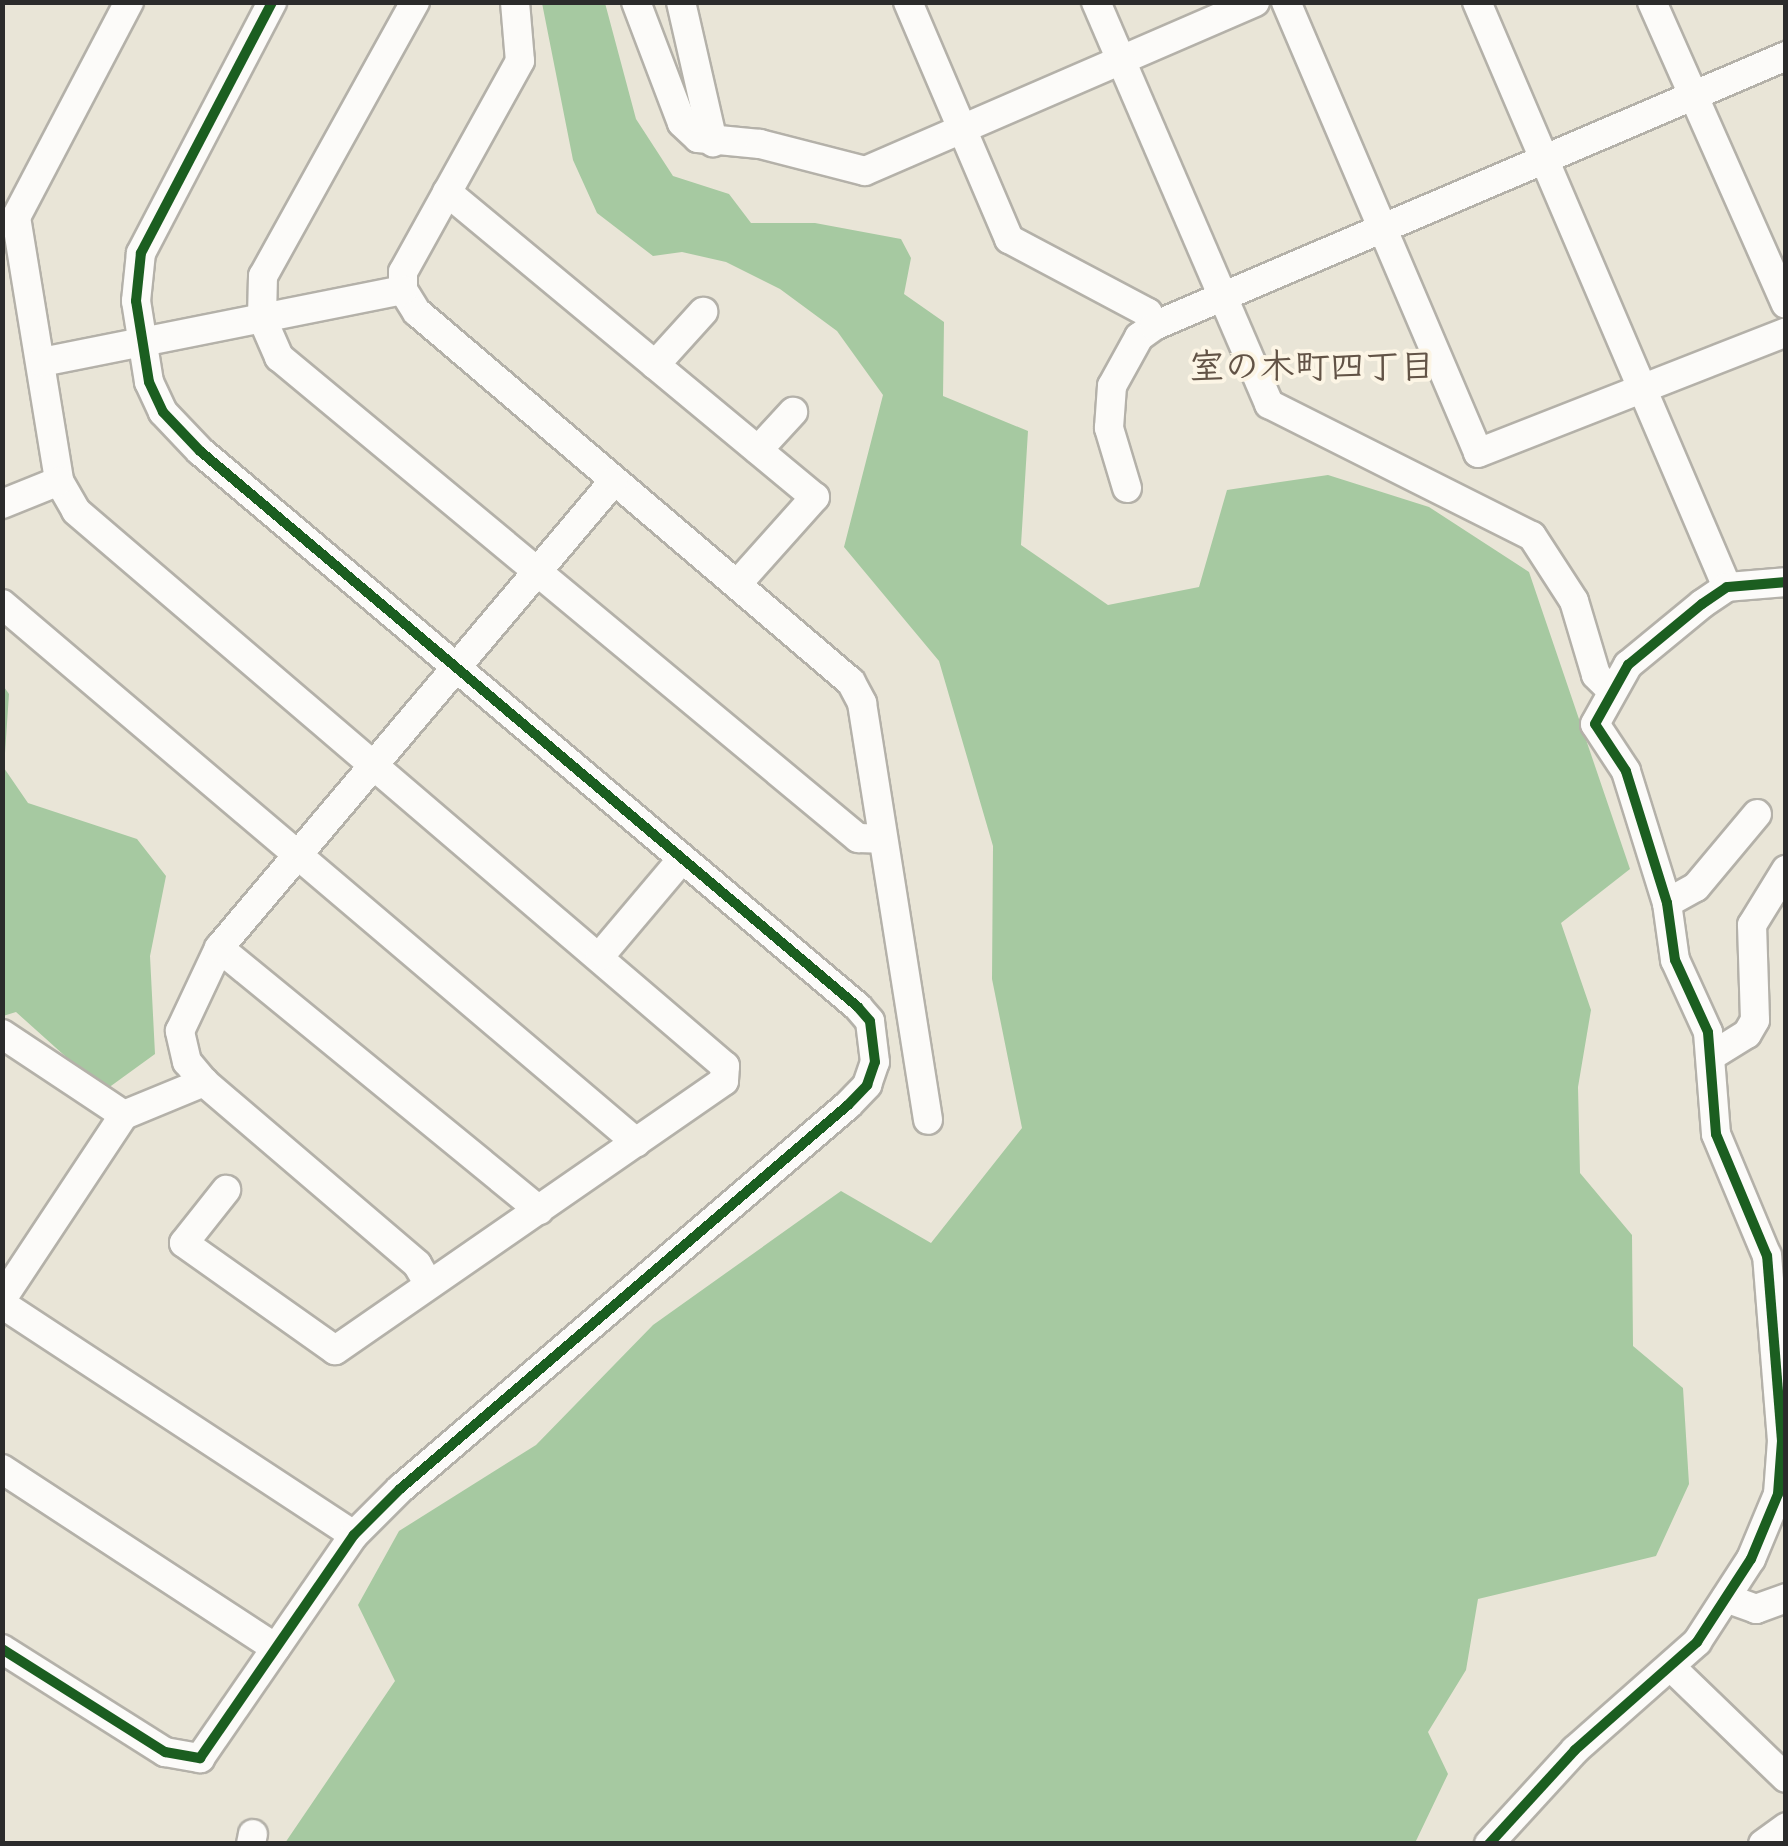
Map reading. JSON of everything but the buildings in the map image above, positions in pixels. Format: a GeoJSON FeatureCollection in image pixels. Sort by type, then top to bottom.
{"type":"FeatureCollection","features":[{"type":"Feature","properties":{"kind":"street"},"geometry":{"type":"LineString","coordinates":[[129,2],[9,216],[42,362],[59,481],[76,511],[376,763],[725,1066],[724,1081],[335,1350],[184,1243],[226,1190]]}},
{"type":"Feature","properties":{"kind":"street"},"geometry":{"type":"LineString","coordinates":[[2,1649],[184,1760],[200,1758],[214,1745],[354,1536],[400,1489],[868,1085],[875,1040],[858,1007],[200,451],[163,412],[148,382],[136,302],[141,253],[272,2]]}},
{"type":"Feature","properties":{"kind":"street"},"geometry":{"type":"LineString","coordinates":[[415,2],[263,276],[262,318],[279,357],[858,838],[882,839]]}},
{"type":"Feature","properties":{"kind":"street"},"geometry":{"type":"LineString","coordinates":[[515,2],[520,62],[404,272],[403,290],[417,312],[851,682],[862,703],[928,1120]]}},
{"type":"Feature","properties":{"kind":"street"},"geometry":{"type":"LineString","coordinates":[[636,2],[682,124],[714,142],[760,144],[865,171],[963,132],[1255,2]]}},
{"type":"Feature","properties":{"kind":"street"},"geometry":{"type":"LineString","coordinates":[[681,2],[714,142]]}},
{"type":"Feature","properties":{"kind":"street"},"geometry":{"type":"LineString","coordinates":[[908,2],[1009,239],[1148,313],[1154,326]]}},
{"type":"Feature","properties":{"kind":"street"},"geometry":{"type":"LineString","coordinates":[[1096,2],[1222,299],[1275,412],[1454,492],[1532,536],[1574,602],[1596,676],[1610,689]]}},
{"type":"Feature","properties":{"kind":"street"},"geometry":{"type":"LineString","coordinates":[[1286,2],[1478,453],[1643,392],[1786,332]]}},
{"type":"Feature","properties":{"kind":"street"},"geometry":{"type":"LineString","coordinates":[[1477,2],[1727,587]]}},
{"type":"Feature","properties":{"kind":"street"},"geometry":{"type":"LineString","coordinates":[[1652,2],[1786,304]]}},
{"type":"Feature","properties":{"kind":"street"},"geometry":{"type":"LineString","coordinates":[[1126,488],[1110,428],[1112,386],[1139,337],[1154,326],[1786,56]]}},
{"type":"Feature","properties":{"kind":"street"},"geometry":{"type":"LineString","coordinates":[[447,192],[815,497],[738,584]]}},
{"type":"Feature","properties":{"kind":"street"},"geometry":{"type":"LineString","coordinates":[[42,362],[403,290]]}},
{"type":"Feature","properties":{"kind":"street"},"geometry":{"type":"LineString","coordinates":[[655,365],[702,312]]}},
{"type":"Feature","properties":{"kind":"street"},"geometry":{"type":"LineString","coordinates":[[758,450],[793,412]]}},
{"type":"Feature","properties":{"kind":"street"},"geometry":{"type":"LineString","coordinates":[[2,504],[59,481]]}},
{"type":"Feature","properties":{"kind":"street"},"geometry":{"type":"LineString","coordinates":[[428,1283],[417,1264],[204,1082],[187,1062],[180,1031],[218,948],[613,482]]}},
{"type":"Feature","properties":{"kind":"street"},"geometry":{"type":"LineString","coordinates":[[1488,1844],[1575,1750],[1672,1668],[1752,1559],[1778,1494],[1781,1365],[1767,1256],[1716,1134],[1712,1054],[1676,960],[1668,903],[1626,771],[1596,724],[1610,689],[1628,665],[1727,587],[1786,582]]}},
{"type":"Feature","properties":{"kind":"street"},"geometry":{"type":"LineString","coordinates":[[2,604],[636,1142]]}},
{"type":"Feature","properties":{"kind":"street"},"geometry":{"type":"LineString","coordinates":[[1668,903],[1696,887],[1757,814]]}},
{"type":"Feature","properties":{"kind":"street"},"geometry":{"type":"LineString","coordinates":[[600,956],[682,860]]}},
{"type":"Feature","properties":{"kind":"street"},"geometry":{"type":"LineString","coordinates":[[1712,1054],[1747,1034],[1756,1020],[1752,926],[1786,870]]}},
{"type":"Feature","properties":{"kind":"street"},"geometry":{"type":"LineString","coordinates":[[218,948],[539,1210]]}},
{"type":"Feature","properties":{"kind":"street"},"geometry":{"type":"LineString","coordinates":[[2,1034],[124,1115]]}},
{"type":"Feature","properties":{"kind":"street"},"geometry":{"type":"LineString","coordinates":[[875,1040],[914,1035]]}},
{"type":"Feature","properties":{"kind":"street"},"geometry":{"type":"LineString","coordinates":[[204,1082],[124,1115],[2,1302],[354,1536]]}},
{"type":"Feature","properties":{"kind":"street"},"geometry":{"type":"LineString","coordinates":[[2,1468],[276,1648]]}},
{"type":"Feature","properties":{"kind":"street"},"geometry":{"type":"LineString","coordinates":[[1726,1598],[1756,1609],[1786,1598]]}},
{"type":"Feature","properties":{"kind":"street"},"geometry":{"type":"LineString","coordinates":[[1672,1668],[1786,1778]]}},
{"type":"Feature","properties":{"kind":"street"},"geometry":{"type":"LineString","coordinates":[[1764,1844],[1786,1827]]}},
{"type":"Feature","properties":{"kind":"green space"},"geometry":{"type":"Polygon","coordinates":[[[542,3],[605,3],[636,119],[673,176],[729,194],[751,223],[815,223],[901,239],[911,258],[904,294],[944,322],[943,396],[1028,431],[1021,545],[1108,605],[1199,587],[1227,490],[1328,475],[1429,507],[1529,572],[1630,869],[1561,923],[1591,1010],[1578,1087],[1580,1173],[1632,1235],[1633,1346],[1683,1388],[1689,1484],[1656,1556],[1478,1599],[1466,1670],[1428,1732],[1448,1774],[1415,1843],[285,1843],[395,1681],[358,1605],[399,1531],[536,1445],[653,1325],[841,1191],[931,1243],[1022,1128],[992,979],[993,846],[939,661],[844,547],[883,395],[837,331],[780,289],[726,262],[682,252],[653,256],[597,213],[573,160],[542,3]]]}},
{"type":"Feature","properties":{"kind":"green space"},"geometry":{"type":"Polygon","coordinates":[[[2,684],[9,694],[4,768],[28,803],[137,839],[166,876],[150,956],[155,1054],[104,1091],[16,1012],[3,1016],[2,684]]]}},
{"type":"Feature","properties":{"kind":"cycle path"},"geometry":{"type":"LineString","coordinates":[[2,1649],[165,1752],[200,1758],[354,1535],[400,1489],[848,1105],[867,1085],[875,1062],[870,1021],[858,1007],[200,451],[163,412],[149,382],[136,301],[141,253],[272,2]]}},
{"type":"Feature","properties":{"kind":"cycle path"},"geometry":{"type":"LineString","coordinates":[[1489,1844],[1575,1750],[1697,1642],[1751,1559],[1778,1494],[1782,1441],[1767,1256],[1716,1134],[1708,1032],[1675,960],[1667,903],[1626,771],[1595,724],[1628,665],[1702,604],[1727,587],[1786,582]]}},
{"type":"Feature","properties":{"kind":"district","name":"室の木町四丁目"},"geometry":{"type":"Point","coordinates":[1312,371]}}]}
